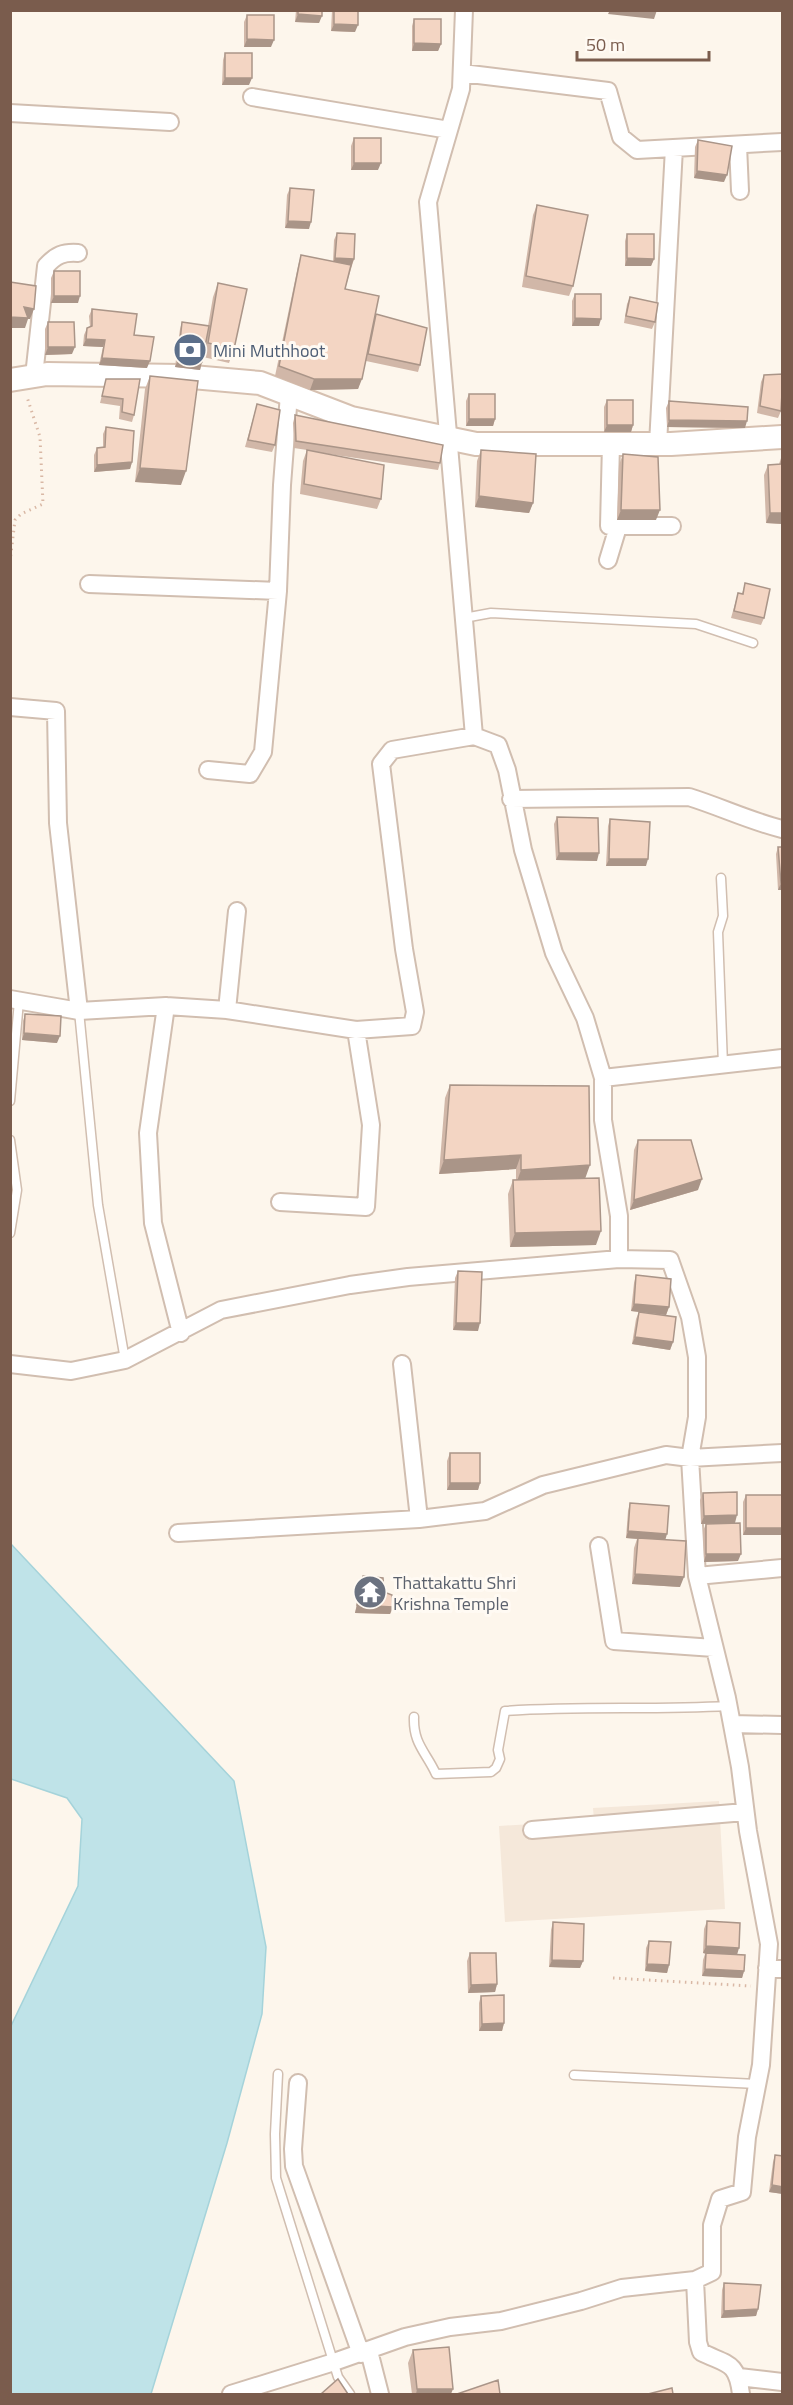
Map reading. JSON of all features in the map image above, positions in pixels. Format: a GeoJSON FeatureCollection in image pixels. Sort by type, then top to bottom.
{"type":"FeatureCollection","features":[{"type":"Feature","properties":{"kind":"street"},"geometry":{"type":"LineString","coordinates":[[464,10],[461,89],[428,202],[474,736]]}},
{"type":"Feature","properties":{"kind":"street"},"geometry":{"type":"LineString","coordinates":[[462,73],[608,91],[621,137],[637,150],[783,142]]}},
{"type":"Feature","properties":{"kind":"street"},"geometry":{"type":"LineString","coordinates":[[252,97],[448,130]]}},
{"type":"Feature","properties":{"kind":"street"},"geometry":{"type":"LineString","coordinates":[[10,113],[170,122]]}},
{"type":"Feature","properties":{"kind":"street"},"geometry":{"type":"LineString","coordinates":[[738,145],[740,191]]}},
{"type":"Feature","properties":{"kind":"street"},"geometry":{"type":"LineString","coordinates":[[658,444],[674,148]]}},
{"type":"Feature","properties":{"kind":"street"},"geometry":{"type":"LineString","coordinates":[[78,253],[66,252],[55,256],[46,266],[22,378],[47,374],[181,376],[260,383],[351,418],[476,444],[658,444],[783,437]]}},
{"type":"Feature","properties":{"kind":"street"},"geometry":{"type":"LineString","coordinates":[[208,770],[250,774],[263,752],[278,591],[282,485],[289,394]]}},
{"type":"Feature","properties":{"kind":"street"},"geometry":{"type":"LineString","coordinates":[[611,444],[609,526],[672,526]]}},
{"type":"Feature","properties":{"kind":"street"},"geometry":{"type":"LineString","coordinates":[[608,560],[618,527]]}},
{"type":"Feature","properties":{"kind":"street"},"geometry":{"type":"LineString","coordinates":[[89,584],[278,591]]}},
{"type":"Feature","properties":{"kind":"street"},"geometry":{"type":"LineString","coordinates":[[10,707],[56,711],[58,823],[79,1011]]}},
{"type":"Feature","properties":{"kind":"street"},"geometry":{"type":"LineString","coordinates":[[15,1000],[79,1011],[166,1006],[227,1010],[356,1030],[412,1026],[415,1011],[404,949],[381,764],[392,750],[474,736],[498,745],[507,770],[523,850],[554,953],[585,1018],[603,1078],[603,1120],[618,1216],[619,1259]]}},
{"type":"Feature","properties":{"kind":"street"},"geometry":{"type":"LineString","coordinates":[[511,799],[689,797],[751,821],[783,829]]}},
{"type":"Feature","properties":{"kind":"street"},"geometry":{"type":"LineString","coordinates":[[227,1010],[237,911]]}},
{"type":"Feature","properties":{"kind":"street"},"geometry":{"type":"LineString","coordinates":[[166,1006],[148,1133],[153,1223],[181,1332]]}},
{"type":"Feature","properties":{"kind":"street"},"geometry":{"type":"LineString","coordinates":[[280,1202],[366,1207],[371,1125],[356,1030]]}},
{"type":"Feature","properties":{"kind":"street"},"geometry":{"type":"LineString","coordinates":[[603,1078],[783,1058]]}},
{"type":"Feature","properties":{"kind":"street"},"geometry":{"type":"LineString","coordinates":[[10,1364],[71,1371],[125,1360],[221,1310],[350,1285],[408,1277],[619,1259],[670,1260],[690,1317],[697,1357],[697,1417],[690,1458],[697,1576],[732,1724],[745,1812],[775,1969],[765,1987],[760,2065],[747,2137],[742,2192],[720,2199],[712,2225],[712,2272],[695,2280],[622,2288],[501,2321],[450,2327],[405,2337],[251,2392],[231,2394]]}},
{"type":"Feature","properties":{"kind":"street"},"geometry":{"type":"LineString","coordinates":[[402,1364],[419,1520]]}},
{"type":"Feature","properties":{"kind":"street"},"geometry":{"type":"LineString","coordinates":[[178,1533],[419,1520],[485,1511],[543,1485],[666,1455],[690,1458],[783,1453]]}},
{"type":"Feature","properties":{"kind":"street"},"geometry":{"type":"LineString","coordinates":[[599,1546],[614,1641],[714,1648]]}},
{"type":"Feature","properties":{"kind":"street"},"geometry":{"type":"LineString","coordinates":[[697,1576],[783,1568]]}},
{"type":"Feature","properties":{"kind":"street"},"geometry":{"type":"LineString","coordinates":[[732,1724],[783,1725]]}},
{"type":"Feature","properties":{"kind":"street"},"geometry":{"type":"LineString","coordinates":[[531,1830],[745,1812]]}},
{"type":"Feature","properties":{"kind":"street"},"geometry":{"type":"LineString","coordinates":[[298,2083],[292,2149],[294,2166],[380,2394]]}},
{"type":"Feature","properties":{"kind":"street"},"geometry":{"type":"LineString","coordinates":[[695,2280],[698,2342],[701,2352],[722,2361],[736,2371],[741,2394]]}},
{"type":"Feature","properties":{"kind":"street"},"geometry":{"type":"LineString","coordinates":[[739,2377],[783,2382]]}},
{"type":"Feature","properties":{"kind":"lane"},"geometry":{"type":"LineString","coordinates":[[464,618],[491,613],[696,624],[753,643]]}},
{"type":"Feature","properties":{"kind":"lane"},"geometry":{"type":"LineString","coordinates":[[722,878],[723,916],[718,932],[723,1065]]}},
{"type":"Feature","properties":{"kind":"lane"},"geometry":{"type":"LineString","coordinates":[[10,1101],[15,1000]]}},
{"type":"Feature","properties":{"kind":"lane"},"geometry":{"type":"LineString","coordinates":[[79,1011],[98,1205],[125,1360]]}},
{"type":"Feature","properties":{"kind":"lane"},"geometry":{"type":"LineString","coordinates":[[10,1140],[17,1190],[10,1233]]}},
{"type":"Feature","properties":{"kind":"lane"},"geometry":{"type":"LineString","coordinates":[[414,1718],[413,1730],[418,1745],[436,1774],[491,1772],[496,1768],[500,1759],[498,1749],[505,1711],[545,1708],[728,1706]]}},
{"type":"Feature","properties":{"kind":"lane"},"geometry":{"type":"LineString","coordinates":[[278,2074],[275,2134],[276,2178],[338,2377],[350,2394]]}},
{"type":"Feature","properties":{"kind":"lane"},"geometry":{"type":"LineString","coordinates":[[574,2075],[757,2084]]}},
{"type":"Feature","properties":{"kind":"path"},"geometry":{"type":"LineString","coordinates":[[10,562],[15,520],[21,514],[43,504],[40,437],[22,378]]}},
{"type":"Feature","properties":{"kind":"path"},"geometry":{"type":"LineString","coordinates":[[613,1978],[765,1987]]}},
{"type":"Feature","properties":{"kind":"shaded area"},"geometry":{"type":"Polygon","coordinates":[[[719,1801],[725,1909],[505,1922],[499,1826],[594,1820],[593,1808],[719,1801]]]}},
{"type":"Feature","properties":{"kind":"water"},"geometry":{"type":"Polygon","coordinates":[[[11,1544],[234,1781],[266,1947],[262,2014],[227,2143],[151,2394],[11,2394],[11,2026],[78,1886],[82,1819],[67,1798],[11,1779],[11,1544]]]}},
{"type":"Feature","properties":{"kind":"building"},"geometry":{"type":"Polygon","coordinates":[[[298,10],[322,10],[322,16],[298,14],[298,10]]]}},
{"type":"Feature","properties":{"kind":"building"},"geometry":{"type":"Polygon","coordinates":[[[334,10],[358,10],[358,25],[334,24],[334,10]]]}},
{"type":"Feature","properties":{"kind":"building"},"geometry":{"type":"Polygon","coordinates":[[[247,15],[274,15],[274,40],[247,39],[247,15]]]}},
{"type":"Feature","properties":{"kind":"building"},"geometry":{"type":"Polygon","coordinates":[[[414,19],[441,19],[441,44],[414,43],[414,19]]]}},
{"type":"Feature","properties":{"kind":"building"},"geometry":{"type":"Polygon","coordinates":[[[225,53],[252,53],[252,78],[225,78],[225,53]]]}},
{"type":"Feature","properties":{"kind":"building"},"geometry":{"type":"Polygon","coordinates":[[[354,138],[381,138],[381,163],[354,163],[354,138]]]}},
{"type":"Feature","properties":{"kind":"building"},"geometry":{"type":"Polygon","coordinates":[[[698,140],[732,146],[727,175],[697,171],[698,140]]]}},
{"type":"Feature","properties":{"kind":"building"},"geometry":{"type":"Polygon","coordinates":[[[290,188],[314,190],[311,222],[288,221],[290,188]]]}},
{"type":"Feature","properties":{"kind":"building"},"geometry":{"type":"Polygon","coordinates":[[[537,205],[588,215],[573,286],[526,276],[537,205]]]}},
{"type":"Feature","properties":{"kind":"building"},"geometry":{"type":"Polygon","coordinates":[[[337,233],[355,234],[354,259],[335,258],[337,233]]]}},
{"type":"Feature","properties":{"kind":"building"},"geometry":{"type":"Polygon","coordinates":[[[627,234],[654,234],[654,259],[627,258],[627,234]]]}},
{"type":"Feature","properties":{"kind":"building"},"geometry":{"type":"Polygon","coordinates":[[[301,255],[351,265],[345,289],[379,296],[362,379],[314,379],[279,366],[301,255]]]}},
{"type":"Feature","properties":{"kind":"building"},"geometry":{"type":"Polygon","coordinates":[[[54,271],[80,271],[80,296],[54,296],[54,271]]]}},
{"type":"Feature","properties":{"kind":"building"},"geometry":{"type":"Polygon","coordinates":[[[10,282],[36,286],[34,309],[24,307],[28,318],[10,317],[10,282]]]}},
{"type":"Feature","properties":{"kind":"building"},"geometry":{"type":"Polygon","coordinates":[[[218,283],[247,289],[234,349],[208,343],[218,283]]]}},
{"type":"Feature","properties":{"kind":"building"},"geometry":{"type":"Polygon","coordinates":[[[575,294],[601,294],[601,319],[575,318],[575,294]]]}},
{"type":"Feature","properties":{"kind":"building"},"geometry":{"type":"Polygon","coordinates":[[[630,297],[658,303],[655,322],[626,316],[630,297]]]}},
{"type":"Feature","properties":{"kind":"building"},"geometry":{"type":"Polygon","coordinates":[[[92,309],[137,314],[134,335],[154,337],[150,361],[102,358],[105,340],[86,339],[87,328],[92,326],[92,309]]]}},
{"type":"Feature","properties":{"kind":"building"},"geometry":{"type":"Polygon","coordinates":[[[376,314],[427,328],[420,365],[368,354],[376,314]]]}},
{"type":"Feature","properties":{"kind":"building"},"geometry":{"type":"Polygon","coordinates":[[[48,322],[74,322],[75,347],[48,347],[48,322]]]}},
{"type":"Feature","properties":{"kind":"building","name":"Mini Muthhoot"},"geometry":{"type":"Polygon","coordinates":[[[182,322],[209,326],[202,362],[178,360],[182,322]]]}},
{"type":"Feature","properties":{"kind":"building"},"geometry":{"type":"Polygon","coordinates":[[[783,374],[781,411],[760,406],[764,375],[783,374]]]}},
{"type":"Feature","properties":{"kind":"building"},"geometry":{"type":"Polygon","coordinates":[[[150,376],[198,381],[186,471],[140,468],[150,376]]]}},
{"type":"Feature","properties":{"kind":"building"},"geometry":{"type":"Polygon","coordinates":[[[106,379],[140,379],[134,415],[122,412],[123,399],[102,396],[106,379]]]}},
{"type":"Feature","properties":{"kind":"building"},"geometry":{"type":"Polygon","coordinates":[[[469,394],[495,394],[495,419],[469,419],[469,394]]]}},
{"type":"Feature","properties":{"kind":"building"},"geometry":{"type":"Polygon","coordinates":[[[607,400],[633,400],[633,425],[607,425],[607,400]]]}},
{"type":"Feature","properties":{"kind":"building"},"geometry":{"type":"Polygon","coordinates":[[[669,401],[748,407],[747,421],[669,420],[669,401]]]}},
{"type":"Feature","properties":{"kind":"building"},"geometry":{"type":"Polygon","coordinates":[[[257,404],[280,410],[275,445],[248,440],[257,404]]]}},
{"type":"Feature","properties":{"kind":"building"},"geometry":{"type":"Polygon","coordinates":[[[295,415],[443,445],[440,463],[296,441],[295,415]]]}},
{"type":"Feature","properties":{"kind":"building"},"geometry":{"type":"Polygon","coordinates":[[[106,427],[134,431],[132,462],[97,465],[97,448],[105,447],[106,427]]]}},
{"type":"Feature","properties":{"kind":"building"},"geometry":{"type":"Polygon","coordinates":[[[307,450],[384,465],[381,499],[304,484],[307,450]]]}},
{"type":"Feature","properties":{"kind":"building"},"geometry":{"type":"Polygon","coordinates":[[[481,450],[536,454],[533,503],[479,496],[481,450]]]}},
{"type":"Feature","properties":{"kind":"building"},"geometry":{"type":"Polygon","coordinates":[[[623,454],[658,457],[660,510],[621,510],[623,454]]]}},
{"type":"Feature","properties":{"kind":"building"},"geometry":{"type":"Polygon","coordinates":[[[783,455],[783,513],[770,513],[768,465],[781,464],[783,455]]]}},
{"type":"Feature","properties":{"kind":"building"},"geometry":{"type":"Polygon","coordinates":[[[745,583],[770,589],[764,618],[734,611],[738,593],[743,594],[745,583]]]}},
{"type":"Feature","properties":{"kind":"building"},"geometry":{"type":"Polygon","coordinates":[[[557,817],[598,818],[599,853],[559,853],[557,817]]]}},
{"type":"Feature","properties":{"kind":"building"},"geometry":{"type":"Polygon","coordinates":[[[610,819],[650,822],[648,859],[609,859],[610,819]]]}},
{"type":"Feature","properties":{"kind":"building"},"geometry":{"type":"Polygon","coordinates":[[[778,847],[783,847],[783,883],[781,883],[778,847]]]}},
{"type":"Feature","properties":{"kind":"building"},"geometry":{"type":"Polygon","coordinates":[[[25,1014],[61,1016],[60,1036],[24,1033],[25,1014]]]}},
{"type":"Feature","properties":{"kind":"building"},"geometry":{"type":"Polygon","coordinates":[[[450,1085],[589,1086],[590,1165],[521,1170],[521,1155],[444,1160],[450,1085]]]}},
{"type":"Feature","properties":{"kind":"building"},"geometry":{"type":"Polygon","coordinates":[[[638,1140],[691,1140],[702,1179],[634,1200],[638,1140]]]}},
{"type":"Feature","properties":{"kind":"building"},"geometry":{"type":"Polygon","coordinates":[[[599,1178],[601,1231],[515,1233],[513,1180],[599,1178]]]}},
{"type":"Feature","properties":{"kind":"building"},"geometry":{"type":"Polygon","coordinates":[[[458,1271],[482,1272],[480,1323],[456,1323],[458,1271]]]}},
{"type":"Feature","properties":{"kind":"building"},"geometry":{"type":"Polygon","coordinates":[[[636,1275],[671,1279],[669,1307],[634,1304],[636,1275]]]}},
{"type":"Feature","properties":{"kind":"building"},"geometry":{"type":"Polygon","coordinates":[[[639,1312],[676,1317],[673,1342],[635,1337],[639,1312]]]}},
{"type":"Feature","properties":{"kind":"building"},"geometry":{"type":"Polygon","coordinates":[[[450,1453],[480,1453],[480,1483],[450,1483],[450,1453]]]}},
{"type":"Feature","properties":{"kind":"building"},"geometry":{"type":"Polygon","coordinates":[[[737,1492],[737,1515],[704,1516],[703,1493],[737,1492]]]}},
{"type":"Feature","properties":{"kind":"building"},"geometry":{"type":"Polygon","coordinates":[[[746,1495],[783,1495],[783,1528],[746,1528],[746,1495]]]}},
{"type":"Feature","properties":{"kind":"building"},"geometry":{"type":"Polygon","coordinates":[[[630,1503],[669,1506],[667,1534],[628,1531],[630,1503]]]}},
{"type":"Feature","properties":{"kind":"building"},"geometry":{"type":"Polygon","coordinates":[[[740,1523],[741,1554],[706,1554],[706,1524],[740,1523]]]}},
{"type":"Feature","properties":{"kind":"building"},"geometry":{"type":"Polygon","coordinates":[[[638,1538],[686,1541],[684,1577],[635,1574],[638,1538]]]}},
{"type":"Feature","properties":{"kind":"building","name":"Thattakattu Shri Krishna Temple"},"geometry":{"type":"Polygon","coordinates":[[[363,1576],[383,1578],[384,1592],[392,1595],[393,1607],[357,1605],[363,1576]]]}},
{"type":"Feature","properties":{"kind":"building"},"geometry":{"type":"Polygon","coordinates":[[[707,1921],[740,1923],[739,1948],[706,1946],[707,1921]]]}},
{"type":"Feature","properties":{"kind":"building"},"geometry":{"type":"Polygon","coordinates":[[[553,1922],[584,1924],[583,1961],[552,1960],[553,1922]]]}},
{"type":"Feature","properties":{"kind":"building"},"geometry":{"type":"Polygon","coordinates":[[[649,1941],[671,1942],[669,1965],[647,1964],[649,1941]]]}},
{"type":"Feature","properties":{"kind":"building"},"geometry":{"type":"Polygon","coordinates":[[[470,1953],[496,1953],[497,1984],[471,1985],[470,1953]]]}},
{"type":"Feature","properties":{"kind":"building"},"geometry":{"type":"Polygon","coordinates":[[[706,1953],[745,1955],[744,1971],[705,1969],[706,1953]]]}},
{"type":"Feature","properties":{"kind":"building"},"geometry":{"type":"Polygon","coordinates":[[[504,1995],[504,2023],[482,2024],[481,1996],[504,1995]]]}},
{"type":"Feature","properties":{"kind":"building"},"geometry":{"type":"Polygon","coordinates":[[[775,2155],[783,2156],[783,2187],[772,2185],[775,2155]]]}},
{"type":"Feature","properties":{"kind":"building"},"geometry":{"type":"Polygon","coordinates":[[[724,2283],[761,2285],[758,2309],[724,2311],[724,2283]]]}},
{"type":"Feature","properties":{"kind":"building"},"geometry":{"type":"Polygon","coordinates":[[[449,2347],[453,2389],[417,2389],[413,2350],[449,2347]]]}},
{"type":"Feature","properties":{"kind":"building"},"geometry":{"type":"Polygon","coordinates":[[[338,2379],[348,2394],[321,2394],[338,2379]]]}},
{"type":"Feature","properties":{"kind":"building"},"geometry":{"type":"Polygon","coordinates":[[[498,2380],[500,2394],[457,2394],[498,2380]]]}},
{"type":"Feature","properties":{"kind":"building"},"geometry":{"type":"Polygon","coordinates":[[[672,2388],[673,2394],[648,2394],[672,2388]]]}},
{"type":"Feature","properties":{"kind":"place","name":"Mini Muthhoot"},"geometry":{"type":"Point","coordinates":[190,350]}},
{"type":"Feature","properties":{"kind":"place","name":"Thattakattu Shri Krishna Temple"},"geometry":{"type":"Point","coordinates":[370,1592]}}]}
